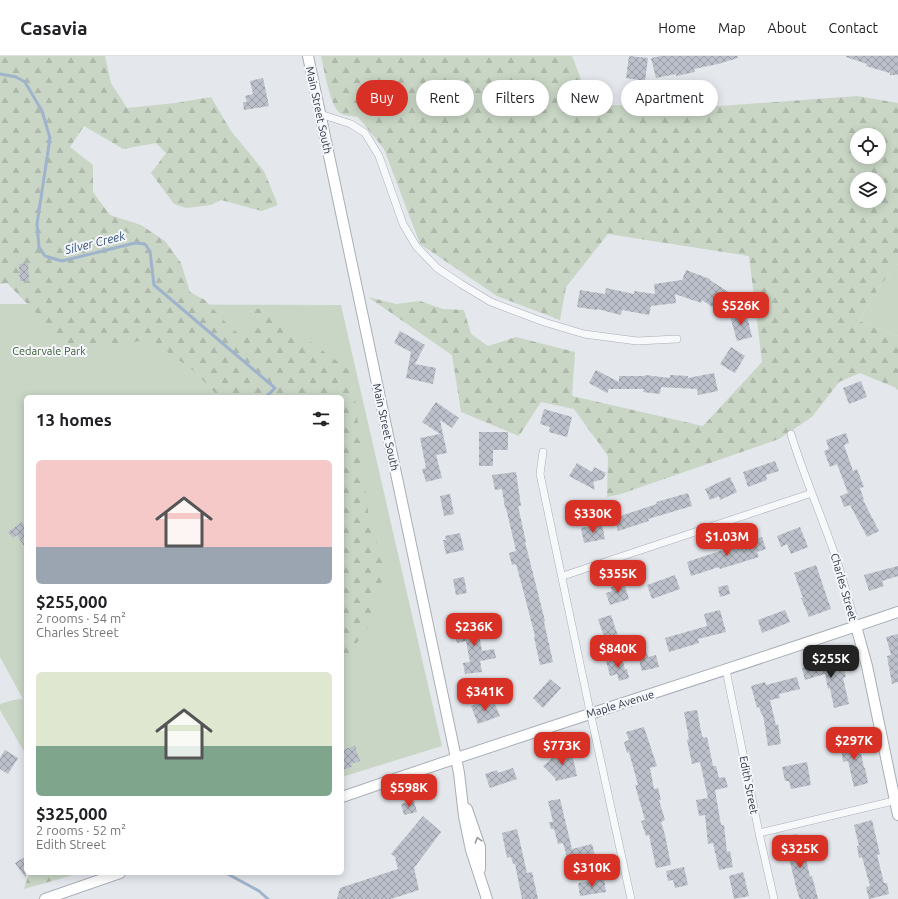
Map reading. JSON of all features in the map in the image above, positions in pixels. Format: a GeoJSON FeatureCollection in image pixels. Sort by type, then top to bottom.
{"type":"FeatureCollection","features":[{"type":"Feature","properties":{"kind":"street","name":"Main Street South"},"geometry":{"type":"LineString","coordinates":[[308,56],[456,758],[462,799],[469,813],[480,848],[480,879],[487,899]]}},
{"type":"Feature","properties":{"kind":"street"},"geometry":{"type":"LineString","coordinates":[[320,114],[352,124],[365,133],[379,156],[403,224],[416,246],[437,268],[461,284],[491,302],[544,322],[584,334],[637,341],[677,339]]}},
{"type":"Feature","properties":{"kind":"street","name":"Charles Street"},"geometry":{"type":"LineString","coordinates":[[791,434],[805,476],[832,545],[856,626],[867,666],[898,815]]}},
{"type":"Feature","properties":{"kind":"street"},"geometry":{"type":"LineString","coordinates":[[543,452],[540,474],[631,899]]}},
{"type":"Feature","properties":{"kind":"street"},"geometry":{"type":"LineString","coordinates":[[562,576],[812,493]]}},
{"type":"Feature","properties":{"kind":"street","name":"Maple Avenue"},"geometry":{"type":"LineString","coordinates":[[344,796],[590,713],[726,670],[898,612]]}},
{"type":"Feature","properties":{"kind":"street","name":"Edith Street"},"geometry":{"type":"LineString","coordinates":[[726,670],[774,899]]}},
{"type":"Feature","properties":{"kind":"street"},"geometry":{"type":"LineString","coordinates":[[759,833],[896,801]]}},
{"type":"Feature","properties":{"kind":"street"},"geometry":{"type":"LineString","coordinates":[[45,899],[114,875]]}},
{"type":"Feature","properties":{"kind":"green space"},"geometry":{"type":"Polygon","coordinates":[[[0,56],[105,56],[111,83],[127,108],[176,103],[211,97],[231,131],[264,171],[278,205],[262,211],[221,200],[211,205],[186,208],[174,204],[151,173],[166,153],[156,143],[123,149],[84,126],[70,147],[93,165],[93,192],[110,215],[141,225],[165,241],[181,263],[190,292],[205,300],[229,326],[245,339],[252,322],[252,314],[256,308],[269,312],[352,372],[369,518],[385,569],[370,625],[344,660],[344,395],[217,395],[193,370],[150,340],[66,350],[37,314],[7,283],[0,284],[0,56]]]}},
{"type":"Feature","properties":{"kind":"green space"},"geometry":{"type":"Polygon","coordinates":[[[321,56],[572,56],[581,80],[557,80],[557,116],[613,116],[613,105],[621,105],[621,116],[718,116],[718,106],[857,96],[898,103],[898,264],[882,283],[859,321],[898,336],[898,390],[860,373],[839,382],[812,417],[779,439],[621,494],[607,497],[608,456],[574,409],[541,402],[519,436],[461,412],[452,355],[368,297],[396,304],[420,301],[443,309],[464,310],[471,334],[488,346],[516,337],[575,352],[572,396],[703,426],[762,362],[749,256],[608,234],[566,287],[560,320],[497,296],[420,244],[384,149],[358,117],[342,114],[336,109],[330,95],[321,56]]]}},
{"type":"Feature","properties":{"kind":"green space"},"geometry":{"type":"Polygon","coordinates":[[[898,264],[898,336],[859,321],[882,283],[898,264]]]}},
{"type":"Feature","properties":{"kind":"green space","name":"Cedarvale Park"},"geometry":{"type":"Polygon","coordinates":[[[0,304],[341,305],[442,746],[344,776],[344,395],[24,395],[24,752],[0,710],[0,704],[23,699],[0,657],[0,304]]]}},
{"type":"Feature","properties":{"kind":"green space"},"geometry":{"type":"Polygon","coordinates":[[[28,875],[73,875],[24,889],[28,875]]]}},
{"type":"Feature","properties":{"kind":"building"},"geometry":{"type":"Polygon","coordinates":[[[629,56],[648,58],[645,80],[626,78],[629,56]]]}},
{"type":"Feature","properties":{"kind":"building"},"geometry":{"type":"Polygon","coordinates":[[[661,56],[737,56],[738,58],[694,69],[695,72],[656,78],[651,58],[661,56]]]}},
{"type":"Feature","properties":{"kind":"building"},"geometry":{"type":"Polygon","coordinates":[[[846,56],[898,56],[898,75],[890,75],[890,73],[866,66],[867,64],[846,56]]]}},
{"type":"Feature","properties":{"kind":"building"},"geometry":{"type":"Polygon","coordinates":[[[263,78],[269,106],[244,110],[243,102],[247,102],[245,96],[253,94],[250,81],[263,78]]]}},
{"type":"Feature","properties":{"kind":"building"},"geometry":{"type":"Polygon","coordinates":[[[28,263],[29,281],[20,281],[19,264],[28,263]]]}},
{"type":"Feature","properties":{"kind":"building"},"geometry":{"type":"Polygon","coordinates":[[[686,270],[710,279],[736,297],[724,315],[702,300],[701,303],[675,294],[676,303],[651,306],[649,315],[622,310],[621,315],[597,309],[577,307],[580,290],[605,294],[606,288],[634,294],[634,291],[655,294],[654,284],[682,280],[686,270]]]}},
{"type":"Feature","properties":{"kind":"building"},"geometry":{"type":"Polygon","coordinates":[[[746,312],[752,337],[737,341],[730,316],[746,312]]]}},
{"type":"Feature","properties":{"kind":"building"},"geometry":{"type":"Polygon","coordinates":[[[400,331],[425,345],[415,364],[436,368],[433,384],[406,378],[411,352],[394,343],[400,331]]]}},
{"type":"Feature","properties":{"kind":"building"},"geometry":{"type":"Polygon","coordinates":[[[731,347],[745,356],[735,373],[720,364],[731,347]]]}},
{"type":"Feature","properties":{"kind":"building"},"geometry":{"type":"Polygon","coordinates":[[[596,370],[619,382],[619,376],[645,375],[670,378],[670,375],[688,376],[688,378],[714,373],[718,391],[698,395],[697,389],[661,387],[660,394],[643,392],[644,389],[609,389],[607,393],[589,383],[596,370]]]}},
{"type":"Feature","properties":{"kind":"building"},"geometry":{"type":"Polygon","coordinates":[[[861,381],[867,397],[849,404],[843,388],[861,381]]]}},
{"type":"Feature","properties":{"kind":"building"},"geometry":{"type":"Polygon","coordinates":[[[436,402],[459,418],[452,428],[440,420],[447,453],[436,455],[442,478],[426,482],[422,469],[426,468],[420,438],[440,434],[422,422],[436,402]]]}},
{"type":"Feature","properties":{"kind":"building"},"geometry":{"type":"Polygon","coordinates":[[[544,409],[572,417],[567,437],[549,432],[550,427],[540,424],[544,409]]]}},
{"type":"Feature","properties":{"kind":"building"},"geometry":{"type":"Polygon","coordinates":[[[479,432],[508,432],[508,450],[493,450],[493,466],[479,466],[479,432]]]}},
{"type":"Feature","properties":{"kind":"building"},"geometry":{"type":"Polygon","coordinates":[[[846,433],[849,443],[844,445],[853,471],[857,469],[864,487],[860,488],[863,500],[879,531],[867,537],[850,505],[844,507],[840,496],[848,493],[837,464],[830,467],[824,451],[829,449],[826,440],[846,433]]]}},
{"type":"Feature","properties":{"kind":"building"},"geometry":{"type":"Polygon","coordinates":[[[775,461],[779,471],[766,475],[767,480],[748,487],[743,472],[775,461]]]}},
{"type":"Feature","properties":{"kind":"building"},"geometry":{"type":"Polygon","coordinates":[[[577,463],[592,472],[594,467],[606,473],[603,479],[593,482],[595,490],[569,476],[577,463]]]}},
{"type":"Feature","properties":{"kind":"building"},"geometry":{"type":"Polygon","coordinates":[[[516,472],[521,506],[518,506],[525,542],[545,621],[553,662],[540,665],[535,636],[516,564],[512,565],[509,553],[516,551],[505,508],[502,489],[495,490],[492,475],[516,472]]]}},
{"type":"Feature","properties":{"kind":"building"},"geometry":{"type":"Polygon","coordinates":[[[730,477],[737,492],[720,500],[719,496],[710,500],[705,489],[730,477]]]}},
{"type":"Feature","properties":{"kind":"building"},"geometry":{"type":"Polygon","coordinates":[[[688,493],[692,506],[648,519],[649,521],[618,531],[614,518],[657,504],[656,502],[688,493]]]}},
{"type":"Feature","properties":{"kind":"building"},"geometry":{"type":"Polygon","coordinates":[[[450,494],[454,514],[444,516],[440,496],[450,494]]]}},
{"type":"Feature","properties":{"kind":"building"},"geometry":{"type":"Polygon","coordinates":[[[22,522],[24,524],[24,546],[17,535],[13,538],[8,532],[22,522]]]}},
{"type":"Feature","properties":{"kind":"building"},"geometry":{"type":"Polygon","coordinates":[[[602,524],[605,539],[584,543],[581,528],[602,524]]]}},
{"type":"Feature","properties":{"kind":"building"},"geometry":{"type":"Polygon","coordinates":[[[800,527],[808,547],[791,554],[787,544],[781,547],[777,536],[800,527]]]}},
{"type":"Feature","properties":{"kind":"building"},"geometry":{"type":"Polygon","coordinates":[[[460,533],[464,550],[446,554],[443,540],[446,540],[445,536],[460,533]]]}},
{"type":"Feature","properties":{"kind":"building"},"geometry":{"type":"Polygon","coordinates":[[[762,537],[766,549],[757,552],[759,557],[691,576],[687,562],[762,537]]]}},
{"type":"Feature","properties":{"kind":"building"},"geometry":{"type":"Polygon","coordinates":[[[816,565],[831,609],[809,617],[801,598],[803,598],[794,573],[816,565]]]}},
{"type":"Feature","properties":{"kind":"building"},"geometry":{"type":"Polygon","coordinates":[[[898,566],[898,576],[882,581],[884,586],[869,591],[864,575],[898,566]]]}},
{"type":"Feature","properties":{"kind":"building"},"geometry":{"type":"Polygon","coordinates":[[[675,575],[680,589],[652,599],[647,585],[675,575]]]}},
{"type":"Feature","properties":{"kind":"building"},"geometry":{"type":"Polygon","coordinates":[[[464,577],[467,593],[456,595],[453,579],[464,577]]]}},
{"type":"Feature","properties":{"kind":"building"},"geometry":{"type":"Polygon","coordinates":[[[624,583],[629,599],[610,605],[606,593],[612,591],[611,587],[624,583]]]}},
{"type":"Feature","properties":{"kind":"building"},"geometry":{"type":"Polygon","coordinates":[[[728,585],[730,594],[720,597],[718,587],[728,585]]]}},
{"type":"Feature","properties":{"kind":"building"},"geometry":{"type":"Polygon","coordinates":[[[720,610],[726,632],[698,639],[699,643],[669,652],[665,638],[707,626],[704,614],[720,610]]]}},
{"type":"Feature","properties":{"kind":"building"},"geometry":{"type":"Polygon","coordinates":[[[785,610],[790,622],[762,633],[758,620],[785,610]]]}},
{"type":"Feature","properties":{"kind":"building"},"geometry":{"type":"Polygon","coordinates":[[[611,615],[618,636],[605,640],[598,619],[611,615]]]}},
{"type":"Feature","properties":{"kind":"building"},"geometry":{"type":"Polygon","coordinates":[[[476,619],[482,651],[494,649],[496,658],[480,661],[482,672],[465,674],[463,663],[470,662],[466,641],[457,643],[455,633],[464,632],[462,622],[476,619]]]}},
{"type":"Feature","properties":{"kind":"building"},"geometry":{"type":"Polygon","coordinates":[[[898,634],[898,682],[892,684],[887,656],[891,655],[886,637],[898,634]]]}},
{"type":"Feature","properties":{"kind":"building"},"geometry":{"type":"Polygon","coordinates":[[[646,651],[648,657],[656,655],[659,667],[642,671],[637,653],[646,651]]]}},
{"type":"Feature","properties":{"kind":"building"},"geometry":{"type":"Polygon","coordinates":[[[622,657],[625,670],[627,669],[629,678],[619,681],[617,674],[610,676],[606,661],[622,657]]]}},
{"type":"Feature","properties":{"kind":"building"},"geometry":{"type":"Polygon","coordinates":[[[841,658],[846,677],[843,678],[849,704],[834,708],[830,688],[828,689],[825,674],[805,680],[802,668],[841,658]]]}},
{"type":"Feature","properties":{"kind":"building"},"geometry":{"type":"Polygon","coordinates":[[[797,677],[800,689],[779,694],[780,698],[770,700],[776,725],[778,724],[781,744],[768,746],[763,715],[759,707],[757,708],[751,686],[765,682],[766,685],[797,677]]]}},
{"type":"Feature","properties":{"kind":"building"},"geometry":{"type":"Polygon","coordinates":[[[550,679],[561,688],[543,708],[533,698],[550,679]]]}},
{"type":"Feature","properties":{"kind":"building"},"geometry":{"type":"Polygon","coordinates":[[[480,702],[482,706],[494,702],[500,716],[478,724],[471,706],[480,702]]]}},
{"type":"Feature","properties":{"kind":"building"},"geometry":{"type":"Polygon","coordinates":[[[697,710],[702,736],[704,738],[707,737],[713,766],[716,766],[719,778],[725,777],[728,787],[715,790],[721,825],[724,825],[727,852],[730,851],[733,867],[719,870],[713,843],[708,844],[705,815],[699,816],[696,800],[708,798],[700,762],[692,764],[687,740],[689,739],[684,712],[697,710]]]}},
{"type":"Feature","properties":{"kind":"building"},"geometry":{"type":"Polygon","coordinates":[[[644,727],[657,766],[650,768],[654,789],[658,788],[661,800],[659,800],[665,820],[661,822],[671,865],[656,868],[649,835],[646,836],[641,821],[645,820],[635,785],[638,785],[629,752],[627,753],[624,742],[629,740],[626,732],[644,727]]]}},
{"type":"Feature","properties":{"kind":"building"},"geometry":{"type":"Polygon","coordinates":[[[856,738],[857,748],[860,748],[868,783],[854,787],[848,761],[843,762],[840,741],[856,738]]]}},
{"type":"Feature","properties":{"kind":"building"},"geometry":{"type":"Polygon","coordinates":[[[355,746],[360,761],[351,764],[352,767],[344,769],[344,749],[355,746]]]}},
{"type":"Feature","properties":{"kind":"building"},"geometry":{"type":"Polygon","coordinates":[[[564,747],[574,757],[577,776],[556,781],[555,778],[543,766],[564,747]]]}},
{"type":"Feature","properties":{"kind":"building"},"geometry":{"type":"Polygon","coordinates":[[[5,750],[18,758],[8,774],[0,769],[0,758],[5,750]]]}},
{"type":"Feature","properties":{"kind":"building"},"geometry":{"type":"Polygon","coordinates":[[[807,762],[811,785],[791,789],[789,781],[785,781],[782,767],[807,762]]]}},
{"type":"Feature","properties":{"kind":"building"},"geometry":{"type":"Polygon","coordinates":[[[513,768],[517,779],[490,788],[485,774],[497,770],[498,773],[513,768]]]}},
{"type":"Feature","properties":{"kind":"building"},"geometry":{"type":"Polygon","coordinates":[[[560,799],[572,849],[592,844],[595,856],[585,859],[587,868],[571,872],[563,843],[558,844],[554,829],[551,829],[549,822],[553,822],[548,801],[560,799]]]}},
{"type":"Feature","properties":{"kind":"building"},"geometry":{"type":"Polygon","coordinates":[[[414,801],[417,812],[404,815],[401,804],[414,801]]]}},
{"type":"Feature","properties":{"kind":"building"},"geometry":{"type":"Polygon","coordinates":[[[423,816],[441,832],[414,868],[419,890],[391,899],[337,899],[340,888],[398,869],[395,857],[391,854],[423,816]]]}},
{"type":"Feature","properties":{"kind":"building"},"geometry":{"type":"Polygon","coordinates":[[[872,820],[880,854],[877,855],[884,883],[887,883],[889,894],[869,899],[866,887],[870,886],[862,857],[859,858],[857,846],[859,846],[854,825],[872,820]]]}},
{"type":"Feature","properties":{"kind":"building"},"geometry":{"type":"Polygon","coordinates":[[[517,829],[527,873],[532,872],[538,899],[522,899],[515,864],[513,864],[511,857],[507,858],[502,833],[517,829]]]}},
{"type":"Feature","properties":{"kind":"building"},"geometry":{"type":"Polygon","coordinates":[[[797,834],[801,855],[805,854],[810,877],[812,876],[818,899],[800,899],[797,891],[784,837],[797,834]]]}},
{"type":"Feature","properties":{"kind":"building"},"geometry":{"type":"Polygon","coordinates":[[[24,857],[24,875],[26,875],[26,878],[15,863],[24,857]]]}},
{"type":"Feature","properties":{"kind":"building"},"geometry":{"type":"Polygon","coordinates":[[[684,867],[688,885],[675,888],[673,880],[668,881],[666,871],[684,867]]]}},
{"type":"Feature","properties":{"kind":"building"},"geometry":{"type":"Polygon","coordinates":[[[743,872],[749,896],[734,899],[729,876],[743,872]]]}},
{"type":"Feature","properties":{"kind":"building"},"geometry":{"type":"Polygon","coordinates":[[[604,879],[606,892],[580,896],[578,883],[604,879]]]}},
{"type":"Feature","properties":{"kind":"waterway","name":"Silver Creek"},"geometry":{"type":"LineString","coordinates":[[0,74],[16,77],[25,82],[42,111],[50,138],[37,224],[39,247],[45,256],[62,261],[135,243],[145,244],[150,251],[154,285],[275,388],[268,395]]}},
{"type":"Feature","properties":{"kind":"waterway","name":"Silver Creek"},"geometry":{"type":"LineString","coordinates":[[230,875],[259,891],[268,899]]}}]}
